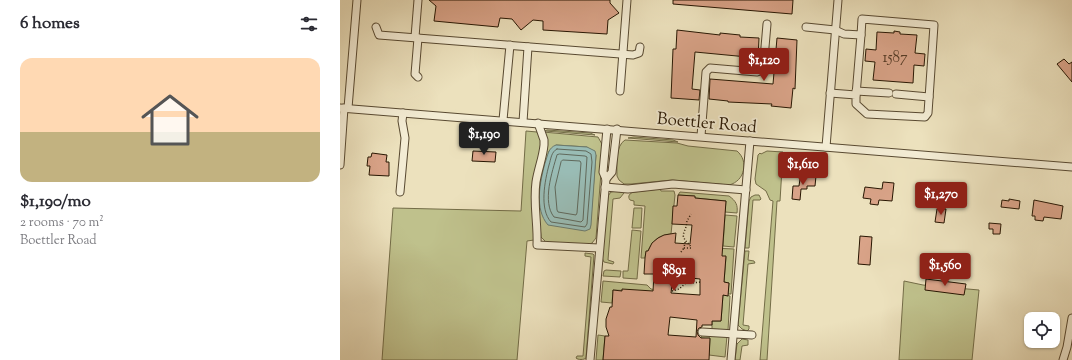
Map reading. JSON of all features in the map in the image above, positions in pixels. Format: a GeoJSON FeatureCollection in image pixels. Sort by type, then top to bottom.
{"type":"FeatureCollection","features":[{"type":"Feature","properties":{"kind":"street"},"geometry":{"type":"LineString","coordinates":[[340,165],[344,108],[357,0]]}},
{"type":"Feature","properties":{"kind":"street"},"geometry":{"type":"LineString","coordinates":[[418,0],[415,74],[418,77]]}},
{"type":"Feature","properties":{"kind":"street"},"geometry":{"type":"LineString","coordinates":[[620,91],[627,0]]}},
{"type":"Feature","properties":{"kind":"street"},"geometry":{"type":"LineString","coordinates":[[826,147],[838,0]]}},
{"type":"Feature","properties":{"kind":"street"},"geometry":{"type":"LineString","coordinates":[[862,19],[934,25],[928,113],[925,118],[867,114],[856,104],[861,35],[862,19]]}},
{"type":"Feature","properties":{"kind":"street"},"geometry":{"type":"LineString","coordinates":[[701,136],[706,72],[710,68],[757,72],[763,70],[767,24]]}},
{"type":"Feature","properties":{"kind":"street"},"geometry":{"type":"LineString","coordinates":[[376,27],[379,35],[633,55],[638,53],[640,47]]}},
{"type":"Feature","properties":{"kind":"street"},"geometry":{"type":"LineString","coordinates":[[806,27],[835,30],[844,34],[861,35]]}},
{"type":"Feature","properties":{"kind":"street"},"geometry":{"type":"LineString","coordinates":[[503,120],[510,45]]}},
{"type":"Feature","properties":{"kind":"street"},"geometry":{"type":"LineString","coordinates":[[523,122],[528,47]]}},
{"type":"Feature","properties":{"kind":"street"},"geometry":{"type":"LineString","coordinates":[[830,93],[929,96]]}},
{"type":"Feature","properties":{"kind":"street","name":"Boettler Road"},"geometry":{"type":"LineString","coordinates":[[344,108],[1072,167]]}},
{"type":"Feature","properties":{"kind":"street"},"geometry":{"type":"LineString","coordinates":[[400,192],[406,138],[402,121],[404,113]]}},
{"type":"Feature","properties":{"kind":"street"},"geometry":{"type":"LineString","coordinates":[[538,123],[544,140],[544,145],[536,181],[534,202],[538,229],[537,245],[600,248]]}},
{"type":"Feature","properties":{"kind":"street"},"geometry":{"type":"LineString","coordinates":[[590,360],[606,179],[603,172],[607,129]]}},
{"type":"Feature","properties":{"kind":"street"},"geometry":{"type":"LineString","coordinates":[[606,179],[612,172],[617,129]]}},
{"type":"Feature","properties":{"kind":"street"},"geometry":{"type":"LineString","coordinates":[[731,360],[750,141]]}},
{"type":"Feature","properties":{"kind":"street"},"geometry":{"type":"LineString","coordinates":[[605,187],[628,189],[673,184],[746,190]]}},
{"type":"Feature","properties":{"kind":"street"},"geometry":{"type":"LineString","coordinates":[[1063,360],[1072,318]]}},
{"type":"Feature","properties":{"kind":"street"},"geometry":{"type":"LineString","coordinates":[[702,332],[752,335]]}},
{"type":"Feature","properties":{"kind":"path"},"geometry":{"type":"LineString","coordinates":[[681,252],[684,248],[685,242],[683,232],[686,227],[687,220],[691,214]]}},
{"type":"Feature","properties":{"kind":"path"},"geometry":{"type":"LineString","coordinates":[[684,248],[691,248],[685,242]]}},
{"type":"Feature","properties":{"kind":"path"},"geometry":{"type":"LineString","coordinates":[[672,291],[679,289],[686,282],[700,282]]}},
{"type":"Feature","properties":{"kind":"green space"},"geometry":{"type":"Polygon","coordinates":[[[526,131],[537,132],[541,138],[534,240],[527,241],[517,360],[382,360],[393,208],[521,211],[526,131]]]}},
{"type":"Feature","properties":{"kind":"green space"},"geometry":{"type":"Polygon","coordinates":[[[545,131],[590,133],[595,135],[545,131]]]}},
{"type":"Feature","properties":{"kind":"green space"},"geometry":{"type":"Polygon","coordinates":[[[543,132],[598,137],[603,146],[596,238],[592,243],[589,245],[546,242],[541,237],[537,206],[543,132]],[[556,145],[549,151],[540,184],[540,193],[590,227],[596,155],[587,147],[556,145]]]}},
{"type":"Feature","properties":{"kind":"green space"},"geometry":{"type":"Polygon","coordinates":[[[634,137],[673,140],[678,142],[628,138],[634,137]]]}},
{"type":"Feature","properties":{"kind":"green space"},"geometry":{"type":"Polygon","coordinates":[[[625,140],[677,143],[688,146],[737,151],[743,160],[744,170],[739,179],[729,185],[672,180],[624,184],[617,176],[617,162],[618,151],[625,140]]]}},
{"type":"Feature","properties":{"kind":"green space"},"geometry":{"type":"Polygon","coordinates":[[[767,151],[783,152],[780,201],[777,201],[767,360],[760,360],[773,201],[770,200],[766,191],[756,184],[755,179],[758,155],[767,151]]]}},
{"type":"Feature","properties":{"kind":"green space"},"geometry":{"type":"Polygon","coordinates":[[[660,189],[661,191],[674,191],[675,195],[671,234],[656,239],[646,252],[645,258],[641,258],[645,206],[634,205],[634,201],[629,199],[629,196],[634,192],[660,189]]]}},
{"type":"Feature","properties":{"kind":"green space"},"geometry":{"type":"Polygon","coordinates":[[[617,191],[624,193],[620,198],[613,199],[608,260],[614,262],[613,264],[604,262],[602,258],[608,196],[611,192],[617,191]]]}},
{"type":"Feature","properties":{"kind":"green space"},"geometry":{"type":"Polygon","coordinates":[[[680,192],[729,196],[736,203],[737,213],[725,212],[726,201],[678,195],[680,192]]]}},
{"type":"Feature","properties":{"kind":"green space"},"geometry":{"type":"Polygon","coordinates":[[[759,195],[761,199],[753,200],[749,248],[745,248],[749,201],[751,197],[759,195]]]}},
{"type":"Feature","properties":{"kind":"green space"},"geometry":{"type":"Polygon","coordinates":[[[634,208],[642,208],[641,228],[632,228],[634,208]]]}},
{"type":"Feature","properties":{"kind":"green space"},"geometry":{"type":"Polygon","coordinates":[[[725,215],[737,216],[734,247],[723,246],[725,215]]]}},
{"type":"Feature","properties":{"kind":"green space"},"geometry":{"type":"Polygon","coordinates":[[[632,230],[641,231],[637,279],[623,278],[623,271],[628,271],[632,230]]]}},
{"type":"Feature","properties":{"kind":"green space"},"geometry":{"type":"Polygon","coordinates":[[[714,248],[734,249],[731,294],[728,294],[729,283],[724,282],[726,257],[713,255],[714,248]]]}},
{"type":"Feature","properties":{"kind":"green space"},"geometry":{"type":"Polygon","coordinates":[[[745,251],[749,251],[748,260],[754,261],[755,263],[748,264],[743,325],[749,326],[747,331],[738,325],[745,251]]]}},
{"type":"Feature","properties":{"kind":"green space"},"geometry":{"type":"Polygon","coordinates":[[[585,253],[594,255],[586,358],[581,360],[576,358],[577,356],[583,356],[591,257],[585,256],[585,253]]]}},
{"type":"Feature","properties":{"kind":"green space"},"geometry":{"type":"Polygon","coordinates":[[[604,271],[621,271],[620,277],[603,276],[604,271]]]}},
{"type":"Feature","properties":{"kind":"green space"},"geometry":{"type":"Polygon","coordinates":[[[603,281],[647,285],[651,289],[657,290],[657,292],[613,290],[612,303],[601,302],[603,281]]]}},
{"type":"Feature","properties":{"kind":"green space"},"geometry":{"type":"Polygon","coordinates":[[[904,281],[923,285],[979,290],[972,360],[899,360],[904,281]]]}},
{"type":"Feature","properties":{"kind":"green space"},"geometry":{"type":"Polygon","coordinates":[[[723,295],[730,296],[728,330],[712,329],[712,321],[721,321],[723,295]]]}},
{"type":"Feature","properties":{"kind":"green space"},"geometry":{"type":"Polygon","coordinates":[[[702,334],[727,336],[725,357],[709,355],[710,339],[701,338],[702,334]]]}},
{"type":"Feature","properties":{"kind":"green space"},"geometry":{"type":"Polygon","coordinates":[[[598,335],[605,336],[603,360],[596,360],[598,335]]]}},
{"type":"Feature","properties":{"kind":"green space"},"geometry":{"type":"Polygon","coordinates":[[[742,339],[748,340],[748,345],[742,346],[740,360],[735,360],[737,344],[742,339]]]}},
{"type":"Feature","properties":{"kind":"water"},"geometry":{"type":"Polygon","coordinates":[[[556,145],[587,147],[595,151],[596,155],[591,225],[590,229],[585,231],[548,225],[541,211],[539,195],[543,170],[551,148],[556,145]]]}},
{"type":"Feature","properties":{"kind":"building"},"geometry":{"type":"Polygon","coordinates":[[[429,0],[610,0],[610,3],[619,13],[608,20],[607,34],[543,30],[543,21],[533,20],[521,30],[512,19],[500,18],[498,27],[434,21],[436,6],[429,0]]]}},
{"type":"Feature","properties":{"kind":"building"},"geometry":{"type":"Polygon","coordinates":[[[673,0],[793,0],[792,14],[673,4],[673,0]]]}},
{"type":"Feature","properties":{"kind":"building"},"geometry":{"type":"Polygon","coordinates":[[[677,30],[759,38],[758,58],[695,52],[692,89],[700,90],[699,100],[671,98],[673,49],[676,49],[677,30]]]}},
{"type":"Feature","properties":{"kind":"building"},"geometry":{"type":"Polygon","coordinates":[[[894,31],[900,32],[900,34],[917,35],[915,53],[925,54],[924,66],[914,65],[913,83],[873,80],[875,62],[865,61],[866,49],[876,50],[877,32],[894,33],[894,31]]]}},
{"type":"Feature","properties":{"kind":"building"},"geometry":{"type":"Polygon","coordinates":[[[777,38],[797,40],[795,89],[793,88],[791,108],[771,106],[772,104],[728,102],[709,99],[710,79],[773,84],[777,38]]]}},
{"type":"Feature","properties":{"kind":"building"},"geometry":{"type":"Polygon","coordinates":[[[1064,59],[1069,64],[1072,62],[1072,82],[1057,64],[1064,59]]]}},
{"type":"Feature","properties":{"kind":"building"},"geometry":{"type":"Polygon","coordinates":[[[473,151],[496,152],[495,162],[472,161],[473,151]]]}},
{"type":"Feature","properties":{"kind":"building"},"geometry":{"type":"Polygon","coordinates":[[[372,153],[387,155],[386,162],[389,162],[389,176],[369,175],[370,166],[367,166],[368,157],[371,157],[372,153]]]}},
{"type":"Feature","properties":{"kind":"building"},"geometry":{"type":"Polygon","coordinates":[[[802,175],[816,176],[815,186],[807,186],[807,189],[801,189],[800,200],[792,199],[793,186],[799,186],[800,179],[802,180],[802,175]]]}},
{"type":"Feature","properties":{"kind":"building"},"geometry":{"type":"Polygon","coordinates":[[[883,182],[894,183],[892,201],[879,200],[878,205],[870,204],[871,199],[863,198],[865,187],[882,189],[883,182]]]}},
{"type":"Feature","properties":{"kind":"building"},"geometry":{"type":"Polygon","coordinates":[[[925,190],[931,191],[933,194],[940,195],[939,206],[924,205],[925,190]]]}},
{"type":"Feature","properties":{"kind":"building"},"geometry":{"type":"Polygon","coordinates":[[[678,195],[726,201],[722,256],[726,256],[724,282],[729,283],[728,296],[723,295],[721,321],[712,321],[712,325],[702,325],[702,327],[697,331],[701,338],[710,338],[709,360],[603,360],[605,336],[609,336],[606,327],[606,319],[610,307],[612,307],[613,290],[622,291],[622,289],[653,291],[654,274],[644,274],[645,258],[646,251],[648,251],[652,243],[658,238],[664,235],[676,233],[675,243],[690,244],[692,225],[672,224],[673,206],[677,206],[678,195]],[[673,276],[671,293],[700,295],[700,279],[673,276]],[[670,317],[668,335],[696,337],[697,320],[670,317]]]}},
{"type":"Feature","properties":{"kind":"building"},"geometry":{"type":"Polygon","coordinates":[[[1009,199],[1020,201],[1019,209],[1001,207],[1002,200],[1009,201],[1009,199]]]}},
{"type":"Feature","properties":{"kind":"building"},"geometry":{"type":"Polygon","coordinates":[[[1034,200],[1063,206],[1061,219],[1044,217],[1043,221],[1035,220],[1035,216],[1032,216],[1034,200]]]}},
{"type":"Feature","properties":{"kind":"building"},"geometry":{"type":"Polygon","coordinates":[[[937,209],[946,209],[944,223],[935,222],[937,209]]]}},
{"type":"Feature","properties":{"kind":"building"},"geometry":{"type":"Polygon","coordinates":[[[989,223],[1001,224],[1000,234],[993,234],[993,229],[989,229],[989,223]]]}},
{"type":"Feature","properties":{"kind":"building"},"geometry":{"type":"Polygon","coordinates":[[[860,236],[872,237],[870,265],[858,264],[860,236]]]}},
{"type":"Feature","properties":{"kind":"building"},"geometry":{"type":"Polygon","coordinates":[[[926,279],[966,284],[964,295],[925,290],[926,279]]]}}]}
